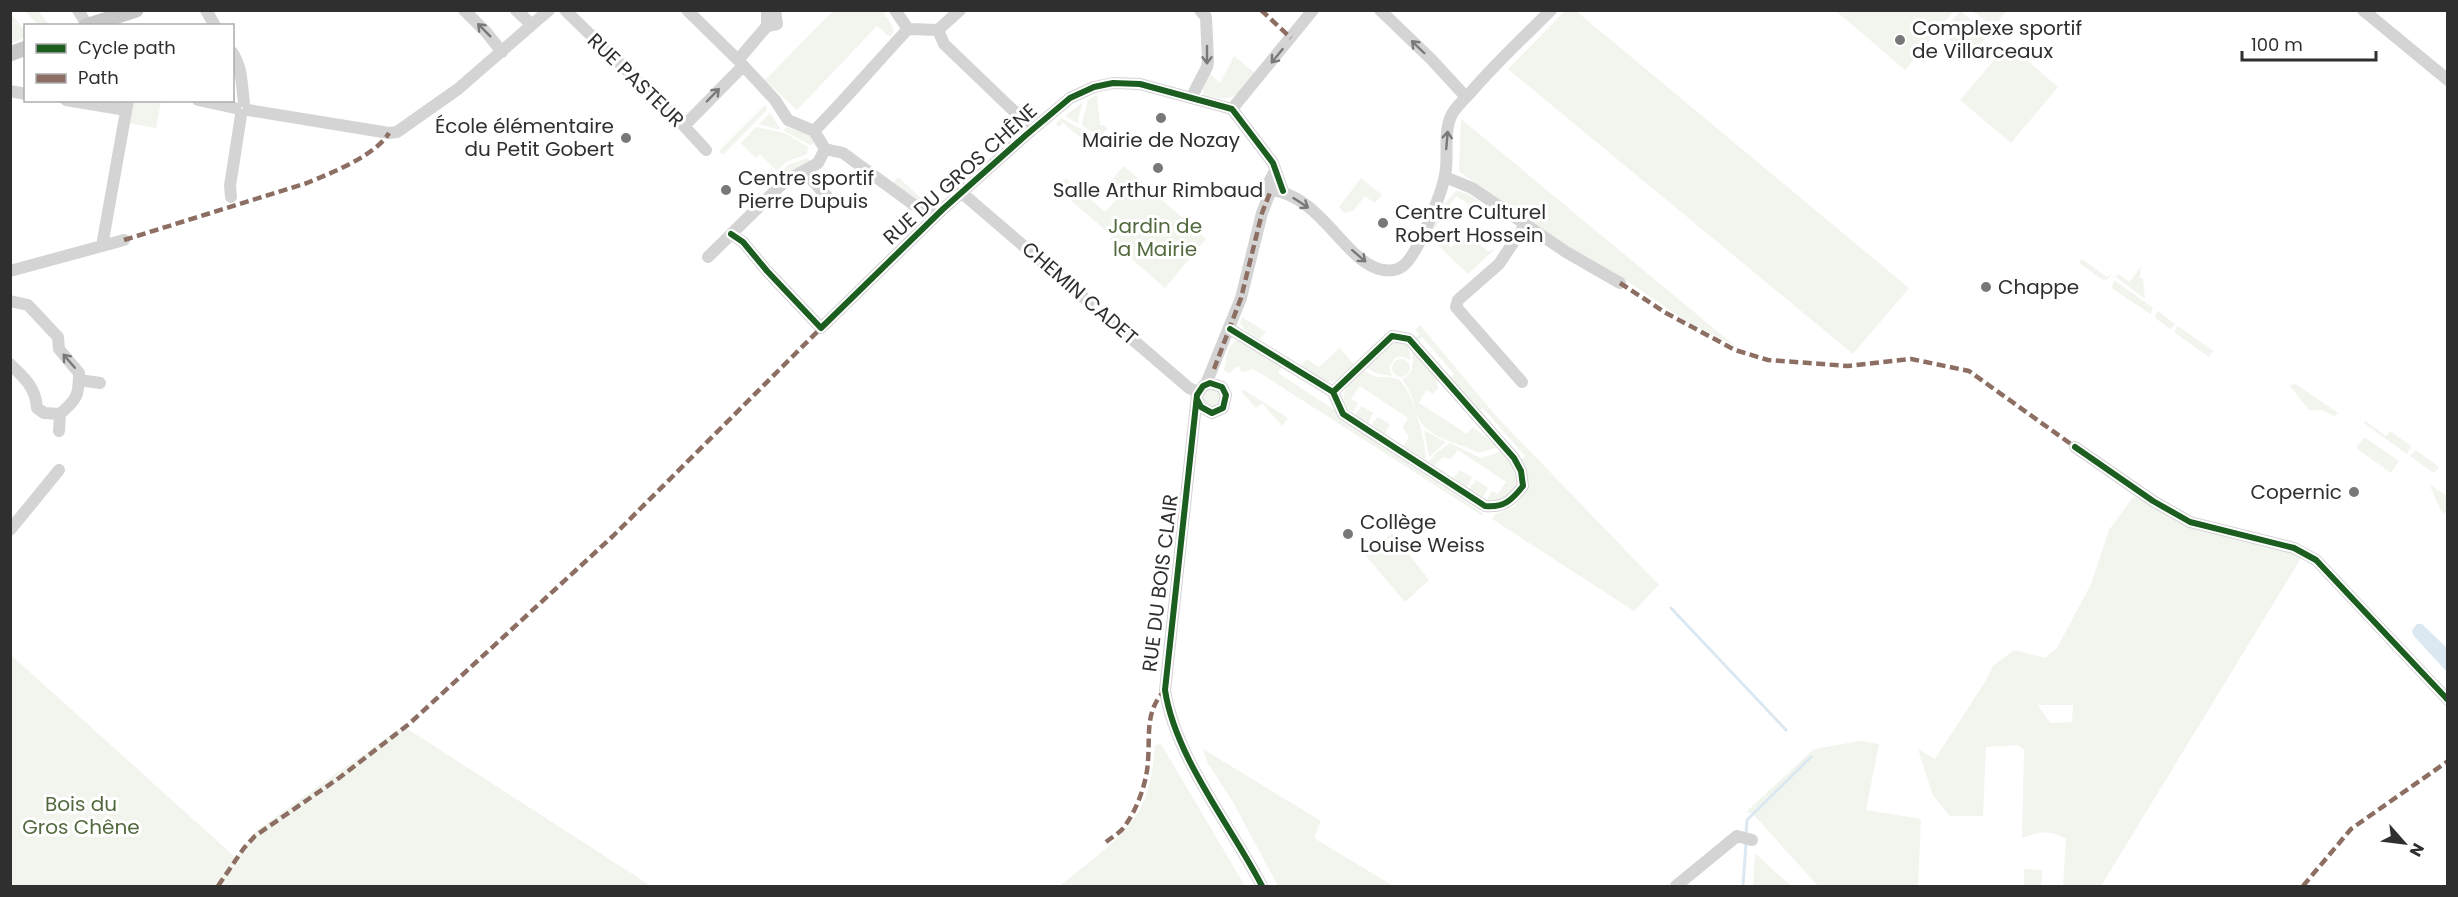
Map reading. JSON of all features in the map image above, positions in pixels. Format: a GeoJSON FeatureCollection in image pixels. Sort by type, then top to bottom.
{"type":"FeatureCollection","features":[{"type":"Feature","properties":{"kind":"main road"},"geometry":{"type":"LineString","coordinates":[[90,24],[136,10]]}},
{"type":"Feature","properties":{"kind":"street"},"geometry":{"type":"LineString","coordinates":[[78,10],[86,24]]}},
{"type":"Feature","properties":{"kind":"street"},"geometry":{"type":"LineString","coordinates":[[206,10],[214,24]]}},
{"type":"Feature","properties":{"kind":"street"},"geometry":{"type":"LineString","coordinates":[[464,10],[486,32],[501,52]]}},
{"type":"Feature","properties":{"kind":"street"},"geometry":{"type":"LineString","coordinates":[[516,10],[532,25]]}},
{"type":"Feature","properties":{"kind":"street"},"geometry":{"type":"LineString","coordinates":[[208,102],[389,133],[404,129],[458,89],[549,10]]}},
{"type":"Feature","properties":{"kind":"street","name":"RUE PASTEUR"},"geometry":{"type":"LineString","coordinates":[[565,10],[706,150]]}},
{"type":"Feature","properties":{"kind":"street"},"geometry":{"type":"LineString","coordinates":[[687,10],[775,100],[788,120],[814,131],[825,149],[843,153],[914,205],[943,209]]}},
{"type":"Feature","properties":{"kind":"street"},"geometry":{"type":"LineString","coordinates":[[684,126],[740,63],[767,26],[767,10]]}},
{"type":"Feature","properties":{"kind":"street"},"geometry":{"type":"LineString","coordinates":[[767,26],[777,24],[776,10]]}},
{"type":"Feature","properties":{"kind":"street"},"geometry":{"type":"LineString","coordinates":[[895,10],[909,29]]}},
{"type":"Feature","properties":{"kind":"street"},"geometry":{"type":"LineString","coordinates":[[814,131],[909,29],[938,30],[960,10]]}},
{"type":"Feature","properties":{"kind":"street"},"geometry":{"type":"LineString","coordinates":[[1200,10],[1206,17],[1208,62],[1191,98],[1232,109],[1260,144],[1275,171],[1277,191],[1319,214],[1363,260],[1375,268],[1388,271],[1399,269],[1411,258],[1419,244],[1444,177],[1451,118],[1481,80],[1551,10]]}},
{"type":"Feature","properties":{"kind":"street"},"geometry":{"type":"LineString","coordinates":[[1232,109],[1313,10]]}},
{"type":"Feature","properties":{"kind":"street"},"geometry":{"type":"LineString","coordinates":[[1380,10],[1466,97]]}},
{"type":"Feature","properties":{"kind":"street"},"geometry":{"type":"LineString","coordinates":[[2363,10],[2448,80]]}},
{"type":"Feature","properties":{"kind":"street"},"geometry":{"type":"LineString","coordinates":[[938,30],[944,44],[1017,114],[1035,126]]}},
{"type":"Feature","properties":{"kind":"street"},"geometry":{"type":"LineString","coordinates":[[231,197],[230,186],[242,109],[243,77],[234,55]]}},
{"type":"Feature","properties":{"kind":"street"},"geometry":{"type":"LineString","coordinates":[[1455,85],[1481,80]]}},
{"type":"Feature","properties":{"kind":"street","name":"RUE DU GROS CHÊNE"},"geometry":{"type":"LineString","coordinates":[[731,234],[743,242],[766,271],[821,328],[943,209],[1035,126],[1082,91],[1113,83],[1140,84],[1191,98]]}},
{"type":"Feature","properties":{"kind":"street"},"geometry":{"type":"LineString","coordinates":[[90,102],[127,105],[102,246]]}},
{"type":"Feature","properties":{"kind":"street"},"geometry":{"type":"LineString","coordinates":[[708,257],[784,182],[818,163],[825,149]]}},
{"type":"Feature","properties":{"kind":"street"},"geometry":{"type":"LineString","coordinates":[[804,171],[830,200]]}},
{"type":"Feature","properties":{"kind":"street"},"geometry":{"type":"LineString","coordinates":[[1444,177],[1472,188],[1525,225],[1620,283]]}},
{"type":"Feature","properties":{"kind":"street","name":"RUE DU BOIS CLAIR"},"geometry":{"type":"LineString","coordinates":[[1262,886],[1181,742],[1168,708],[1165,679],[1194,439],[1205,390],[1241,298],[1262,213],[1277,191]]}},
{"type":"Feature","properties":{"kind":"street","name":"CHEMIN CADET"},"geometry":{"type":"LineString","coordinates":[[962,193],[1189,388],[1205,390]]}},
{"type":"Feature","properties":{"kind":"street"},"geometry":{"type":"LineString","coordinates":[[1522,382],[1456,307],[1458,300],[1499,264],[1525,225]]}},
{"type":"Feature","properties":{"kind":"street"},"geometry":{"type":"LineString","coordinates":[[10,271],[124,240]]}},
{"type":"Feature","properties":{"kind":"street"},"geometry":{"type":"LineString","coordinates":[[10,301],[28,305],[58,337],[58,349],[79,373],[79,392],[74,401],[60,414],[59,431]]}},
{"type":"Feature","properties":{"kind":"street"},"geometry":{"type":"LineString","coordinates":[[1230,329],[1333,392],[1343,414],[1485,506],[1499,507],[1514,498],[1523,486],[1521,471],[1514,458],[1409,339],[1392,336],[1333,392]]}},
{"type":"Feature","properties":{"kind":"street"},"geometry":{"type":"LineString","coordinates":[[10,364],[32,386],[37,398],[37,408],[44,413],[60,414]]}},
{"type":"Feature","properties":{"kind":"street"},"geometry":{"type":"LineString","coordinates":[[79,380],[100,383]]}},
{"type":"Feature","properties":{"kind":"street"},"geometry":{"type":"LineString","coordinates":[[1205,390],[1201,408],[1208,412]]}},
{"type":"Feature","properties":{"kind":"street","name":"RUE DU BOIS CLAIR"},"geometry":{"type":"LineString","coordinates":[[1194,439],[1208,412],[1220,410],[1225,404],[1225,391],[1205,390]]}},
{"type":"Feature","properties":{"kind":"street"},"geometry":{"type":"LineString","coordinates":[[2075,447],[2153,501],[2190,522],[2294,548],[2316,560],[2448,700]]}},
{"type":"Feature","properties":{"kind":"street"},"geometry":{"type":"LineString","coordinates":[[10,530],[59,470]]}},
{"type":"Feature","properties":{"kind":"street"},"geometry":{"type":"LineString","coordinates":[[1676,886],[1737,836],[1752,840]]}},
{"type":"Feature","properties":{"kind":"green space","name":"Complexe sportif de Villarceaux"},"geometry":{"type":"Polygon","coordinates":[[[2006,10],[1994,27],[1972,11],[2006,10]]]}},
{"type":"Feature","properties":{"kind":"green space"},"geometry":{"type":"Polygon","coordinates":[[[25,11],[38,11],[49,24],[37,24],[25,11]]]}},
{"type":"Feature","properties":{"kind":"green space"},"geometry":{"type":"Polygon","coordinates":[[[833,11],[884,11],[894,31],[890,37],[877,26],[797,110],[765,80],[833,11]]]}},
{"type":"Feature","properties":{"kind":"green space"},"geometry":{"type":"Polygon","coordinates":[[[1565,11],[1576,11],[1909,288],[1853,354],[1508,69],[1565,11]]]}},
{"type":"Feature","properties":{"kind":"green space","name":"Complexe sportif de Villarceaux"},"geometry":{"type":"Polygon","coordinates":[[[1836,11],[1954,11],[1905,70],[1836,11]]]}},
{"type":"Feature","properties":{"kind":"green space"},"geometry":{"type":"Polygon","coordinates":[[[1960,11],[1990,33],[1965,62],[1951,49],[1955,44],[1941,33],[1960,11]]]}},
{"type":"Feature","properties":{"kind":"green space"},"geometry":{"type":"Polygon","coordinates":[[[11,13],[24,30],[24,38],[11,43],[11,13]]]}},
{"type":"Feature","properties":{"kind":"green space"},"geometry":{"type":"Polygon","coordinates":[[[2008,44],[2058,87],[2011,143],[1960,100],[2008,44]]]}},
{"type":"Feature","properties":{"kind":"green space"},"geometry":{"type":"Polygon","coordinates":[[[1234,56],[1256,74],[1234,96],[1223,98],[1205,95],[1202,88],[1210,74],[1220,83],[1234,56]]]}},
{"type":"Feature","properties":{"kind":"green space"},"geometry":{"type":"Polygon","coordinates":[[[1097,95],[1100,125],[1105,125],[1107,129],[1100,136],[1082,126],[1087,100],[1097,95]]]}},
{"type":"Feature","properties":{"kind":"green space"},"geometry":{"type":"Polygon","coordinates":[[[131,102],[161,102],[156,128],[127,123],[131,102]]]}},
{"type":"Feature","properties":{"kind":"green space"},"geometry":{"type":"Polygon","coordinates":[[[1083,102],[1078,119],[1079,124],[1065,116],[1083,102]]]}},
{"type":"Feature","properties":{"kind":"green space"},"geometry":{"type":"Polygon","coordinates":[[[765,105],[767,110],[723,155],[719,151],[765,105]]]}},
{"type":"Feature","properties":{"kind":"green space"},"geometry":{"type":"Polygon","coordinates":[[[770,113],[780,128],[780,130],[759,124],[770,113]]]}},
{"type":"Feature","properties":{"kind":"green space"},"geometry":{"type":"Polygon","coordinates":[[[1061,118],[1100,141],[1093,148],[1063,123],[1059,127],[1056,124],[1061,118]]]}},
{"type":"Feature","properties":{"kind":"green space"},"geometry":{"type":"Polygon","coordinates":[[[1461,119],[1735,346],[1686,321],[1624,279],[1538,229],[1459,171],[1461,119]]]}},
{"type":"Feature","properties":{"kind":"green space"},"geometry":{"type":"Polygon","coordinates":[[[756,127],[785,133],[808,147],[807,154],[786,162],[777,171],[760,154],[756,158],[741,143],[756,127]]]}},
{"type":"Feature","properties":{"kind":"green space"},"geometry":{"type":"Polygon","coordinates":[[[786,127],[807,134],[816,142],[810,145],[784,131],[786,127]]]}},
{"type":"Feature","properties":{"kind":"green space"},"geometry":{"type":"Polygon","coordinates":[[[807,158],[812,163],[783,178],[779,173],[788,165],[807,158]]]}},
{"type":"Feature","properties":{"kind":"green space","name":"Jardin de la Mairie"},"geometry":{"type":"Polygon","coordinates":[[[1124,166],[1206,239],[1165,288],[1110,240],[1112,236],[1057,188],[1066,178],[1105,212],[1121,195],[1108,184],[1124,166]]]}},
{"type":"Feature","properties":{"kind":"green space"},"geometry":{"type":"Polygon","coordinates":[[[898,177],[925,202],[918,201],[892,184],[898,177]]]}},
{"type":"Feature","properties":{"kind":"green space"},"geometry":{"type":"Polygon","coordinates":[[[1361,178],[1382,195],[1374,203],[1365,196],[1353,211],[1344,213],[1339,207],[1361,178]]]}},
{"type":"Feature","properties":{"kind":"green space"},"geometry":{"type":"Polygon","coordinates":[[[1456,191],[1468,194],[1479,201],[1474,208],[1456,196],[1431,234],[1450,247],[1467,237],[1472,230],[1481,236],[1481,246],[1488,251],[1494,250],[1468,274],[1429,237],[1439,210],[1456,191]]]}},
{"type":"Feature","properties":{"kind":"green space"},"geometry":{"type":"Polygon","coordinates":[[[2082,259],[2107,277],[2112,274],[2108,279],[2103,280],[2079,263],[2082,259]]]}},
{"type":"Feature","properties":{"kind":"green space"},"geometry":{"type":"Polygon","coordinates":[[[2141,266],[2140,278],[2143,279],[2145,299],[2116,277],[2118,274],[2130,282],[2141,266]]]}},
{"type":"Feature","properties":{"kind":"green space"},"geometry":{"type":"Polygon","coordinates":[[[2114,280],[2153,308],[2150,314],[2112,288],[2114,280]]]}},
{"type":"Feature","properties":{"kind":"green space"},"geometry":{"type":"Polygon","coordinates":[[[2158,311],[2175,324],[2170,329],[2154,317],[2158,311]]]}},
{"type":"Feature","properties":{"kind":"green space"},"geometry":{"type":"Polygon","coordinates":[[[1242,317],[1266,332],[1259,339],[1247,332],[1240,323],[1242,317]]]}},
{"type":"Feature","properties":{"kind":"green space"},"geometry":{"type":"Polygon","coordinates":[[[1420,325],[1497,417],[1659,585],[1634,611],[1492,519],[1495,514],[1514,507],[1527,489],[1520,461],[1525,456],[1483,408],[1478,412],[1450,380],[1454,374],[1422,337],[1416,342],[1415,338],[1419,334],[1415,330],[1420,325]]]}},
{"type":"Feature","properties":{"kind":"green space"},"geometry":{"type":"Polygon","coordinates":[[[2178,326],[2213,351],[2209,357],[2174,332],[2178,326]]]}},
{"type":"Feature","properties":{"kind":"green space"},"geometry":{"type":"Polygon","coordinates":[[[1238,340],[1282,366],[1278,373],[1379,439],[1377,443],[1484,514],[1483,516],[1253,369],[1242,372],[1238,366],[1229,373],[1224,370],[1229,348],[1238,340]]]}},
{"type":"Feature","properties":{"kind":"green space"},"geometry":{"type":"Polygon","coordinates":[[[1396,342],[1407,345],[1411,358],[1410,360],[1401,356],[1395,358],[1389,368],[1392,376],[1375,373],[1366,367],[1388,345],[1396,342]]]}},
{"type":"Feature","properties":{"kind":"green space"},"geometry":{"type":"Polygon","coordinates":[[[1411,346],[1439,379],[1436,384],[1439,387],[1433,394],[1426,390],[1419,403],[1467,434],[1473,427],[1498,447],[1479,453],[1445,440],[1423,424],[1402,379],[1411,370],[1413,360],[1411,346]]]}},
{"type":"Feature","properties":{"kind":"green space"},"geometry":{"type":"Polygon","coordinates":[[[1340,348],[1355,366],[1334,381],[1323,380],[1301,365],[1307,359],[1319,367],[1340,348]]]}},
{"type":"Feature","properties":{"kind":"green space"},"geometry":{"type":"Polygon","coordinates":[[[1401,359],[1407,362],[1410,368],[1407,374],[1401,377],[1395,374],[1392,368],[1395,362],[1401,359]]]}},
{"type":"Feature","properties":{"kind":"green space"},"geometry":{"type":"Polygon","coordinates":[[[1362,368],[1371,375],[1397,379],[1408,391],[1424,442],[1426,460],[1404,446],[1409,437],[1403,427],[1408,418],[1360,386],[1351,399],[1358,403],[1353,413],[1347,407],[1344,395],[1349,384],[1362,368]]]}},
{"type":"Feature","properties":{"kind":"green space"},"geometry":{"type":"Polygon","coordinates":[[[2296,384],[2338,413],[2335,416],[2321,410],[2309,410],[2289,385],[2296,384]]]}},
{"type":"Feature","properties":{"kind":"green space"},"geometry":{"type":"Polygon","coordinates":[[[1211,389],[1217,392],[1220,398],[1217,404],[1211,407],[1205,404],[1202,398],[1205,392],[1211,389]]]}},
{"type":"Feature","properties":{"kind":"green space"},"geometry":{"type":"Polygon","coordinates":[[[1244,390],[1288,418],[1282,426],[1262,403],[1256,408],[1241,391],[1244,390]]]}},
{"type":"Feature","properties":{"kind":"green space"},"geometry":{"type":"Polygon","coordinates":[[[1362,406],[1373,413],[1368,423],[1355,414],[1362,406]]]}},
{"type":"Feature","properties":{"kind":"green space"},"geometry":{"type":"Polygon","coordinates":[[[1378,417],[1390,424],[1385,434],[1371,425],[1378,417]]]}},
{"type":"Feature","properties":{"kind":"green space"},"geometry":{"type":"Polygon","coordinates":[[[2365,421],[2386,436],[2390,431],[2411,446],[2407,454],[2364,423],[2365,421]]]}},
{"type":"Feature","properties":{"kind":"green space"},"geometry":{"type":"Polygon","coordinates":[[[1424,430],[1446,442],[1429,457],[1424,430]]]}},
{"type":"Feature","properties":{"kind":"green space"},"geometry":{"type":"Polygon","coordinates":[[[2364,437],[2399,461],[2391,473],[2356,448],[2364,437]]]}},
{"type":"Feature","properties":{"kind":"green space"},"geometry":{"type":"Polygon","coordinates":[[[1450,443],[1481,458],[1500,452],[1514,466],[1519,489],[1496,503],[1486,500],[1492,491],[1498,494],[1506,482],[1458,450],[1451,459],[1443,457],[1434,466],[1429,462],[1437,452],[1450,443]]]}},
{"type":"Feature","properties":{"kind":"green space"},"geometry":{"type":"Polygon","coordinates":[[[2416,450],[2439,467],[2434,473],[2410,456],[2416,450]]]}},
{"type":"Feature","properties":{"kind":"green space"},"geometry":{"type":"Polygon","coordinates":[[[1460,470],[1472,477],[1467,487],[1453,478],[1460,470]]]}},
{"type":"Feature","properties":{"kind":"green space"},"geometry":{"type":"Polygon","coordinates":[[[1476,480],[1488,488],[1483,497],[1469,489],[1476,480]]]}},
{"type":"Feature","properties":{"kind":"green space"},"geometry":{"type":"Polygon","coordinates":[[[2429,484],[2447,496],[2447,515],[2441,511],[2429,484]]]}},
{"type":"Feature","properties":{"kind":"green space"},"geometry":{"type":"Polygon","coordinates":[[[2134,496],[2164,514],[2303,555],[2101,886],[2063,886],[2066,839],[2044,832],[2022,838],[2024,750],[2018,745],[1986,747],[1983,816],[1950,816],[1933,796],[1918,749],[1935,759],[1993,666],[2014,650],[2045,658],[2057,648],[2091,584],[2109,530],[2134,496]],[[2038,705],[2050,723],[2072,722],[2073,705],[2038,705]]]}},
{"type":"Feature","properties":{"kind":"green space"},"geometry":{"type":"Polygon","coordinates":[[[1392,533],[1429,580],[1405,602],[1365,555],[1392,533]]]}},
{"type":"Feature","properties":{"kind":"green space","name":"Bois du Gros Chêne"},"geometry":{"type":"Polygon","coordinates":[[[11,655],[236,858],[257,830],[403,726],[651,886],[11,886],[11,655]]]}},
{"type":"Feature","properties":{"kind":"green space"},"geometry":{"type":"Polygon","coordinates":[[[1860,741],[1879,744],[1866,810],[1921,819],[1918,886],[1818,886],[1753,814],[1746,812],[1814,749],[1860,741]]]}},
{"type":"Feature","properties":{"kind":"green space"},"geometry":{"type":"Polygon","coordinates":[[[1161,744],[1245,886],[1059,886],[1105,849],[1135,817],[1148,791],[1155,745],[1161,744]]]}},
{"type":"Feature","properties":{"kind":"green space"},"geometry":{"type":"Polygon","coordinates":[[[1203,749],[1321,821],[1314,838],[1393,886],[1278,886],[1233,802],[1207,762],[1203,749]]]}},
{"type":"Feature","properties":{"kind":"green space"},"geometry":{"type":"Polygon","coordinates":[[[1755,853],[1791,886],[1753,886],[1755,853]]]}},
{"type":"Feature","properties":{"kind":"green space"},"geometry":{"type":"Polygon","coordinates":[[[2024,869],[2042,870],[2041,886],[2024,886],[2024,869]]]}},
{"type":"Feature","properties":{"kind":"shaded area"},"geometry":{"type":"Polygon","coordinates":[[[2417,624],[2422,624],[2447,648],[2447,672],[2413,635],[2412,630],[2417,624]]]}},
{"type":"Feature","properties":{"kind":"waterway"},"geometry":{"type":"LineString","coordinates":[[1671,608],[1786,730]]}},
{"type":"Feature","properties":{"kind":"waterway"},"geometry":{"type":"LineString","coordinates":[[1746,834],[1747,820],[1811,757]]}},
{"type":"Feature","properties":{"kind":"waterway"},"geometry":{"type":"LineString","coordinates":[[1743,886],[1746,843]]}},
{"type":"Feature","properties":{"kind":"marked path"},"geometry":{"type":"LineString","coordinates":[[1261,10],[1291,38]]}},
{"type":"Feature","properties":{"kind":"marked path"},"geometry":{"type":"LineString","coordinates":[[124,240],[307,183],[363,156],[374,149],[389,133]]}},
{"type":"Feature","properties":{"kind":"marked path"},"geometry":{"type":"LineString","coordinates":[[1214,369],[1241,298],[1262,213],[1271,190]]}},
{"type":"Feature","properties":{"kind":"marked path"},"geometry":{"type":"LineString","coordinates":[[1620,283],[1666,313],[1735,350],[1768,360],[1848,366],[1911,359],[1969,371],[2075,447]]}},
{"type":"Feature","properties":{"kind":"marked path"},"geometry":{"type":"LineString","coordinates":[[218,886],[255,836],[339,778],[409,724],[613,536],[821,328]]}},
{"type":"Feature","properties":{"kind":"marked path"},"geometry":{"type":"LineString","coordinates":[[1106,842],[1124,827],[1140,796],[1146,778],[1151,714],[1165,690]]}},
{"type":"Feature","properties":{"kind":"marked path"},"geometry":{"type":"LineString","coordinates":[[2303,886],[2351,829],[2448,761]]}},
{"type":"Feature","properties":{"kind":"cycle path"},"geometry":{"type":"LineString","coordinates":[[731,234],[743,242],[821,328],[943,209],[1070,98],[1094,87],[1113,83],[1140,84],[1232,109],[1273,163],[1283,191]]}},
{"type":"Feature","properties":{"kind":"cycle path"},"geometry":{"type":"LineString","coordinates":[[1230,329],[1333,392],[1343,414],[1485,506],[1497,506],[1507,502],[1523,486],[1521,471],[1514,458],[1409,339],[1392,336],[1333,392]]}},
{"type":"Feature","properties":{"kind":"cycle path"},"geometry":{"type":"LineString","coordinates":[[1197,399],[1201,407],[1212,413],[1223,408],[1226,395],[1222,387],[1210,383],[1203,386],[1197,395],[1165,690],[1171,715],[1192,766],[1262,886]]}},
{"type":"Feature","properties":{"kind":"cycle path"},"geometry":{"type":"LineString","coordinates":[[2075,447],[2153,501],[2190,522],[2294,548],[2316,560],[2448,700]]}},
{"type":"Feature","properties":{"kind":"place","name":"Complexe sportif de Villarceaux"},"geometry":{"type":"Point","coordinates":[1900,40]}},
{"type":"Feature","properties":{"kind":"place","name":"Mairie de Nozay"},"geometry":{"type":"Point","coordinates":[1161,118]}},
{"type":"Feature","properties":{"kind":"place","name":"École élémentaire du Petit Gobert"},"geometry":{"type":"Point","coordinates":[626,138]}},
{"type":"Feature","properties":{"kind":"place","name":"Salle Arthur Rimbaud"},"geometry":{"type":"Point","coordinates":[1158,168]}},
{"type":"Feature","properties":{"kind":"place","name":"Centre sportif Pierre Dupuis"},"geometry":{"type":"Point","coordinates":[726,190]}},
{"type":"Feature","properties":{"kind":"place","name":"Centre Culturel Robert Hossein"},"geometry":{"type":"Point","coordinates":[1383,223]}},
{"type":"Feature","properties":{"kind":"place","name":"Chappe"},"geometry":{"type":"Point","coordinates":[1986,287]}},
{"type":"Feature","properties":{"kind":"place","name":"Copernic"},"geometry":{"type":"Point","coordinates":[2354,492]}},
{"type":"Feature","properties":{"kind":"place","name":"Collège Louise Weiss"},"geometry":{"type":"Point","coordinates":[1348,534]}}]}
